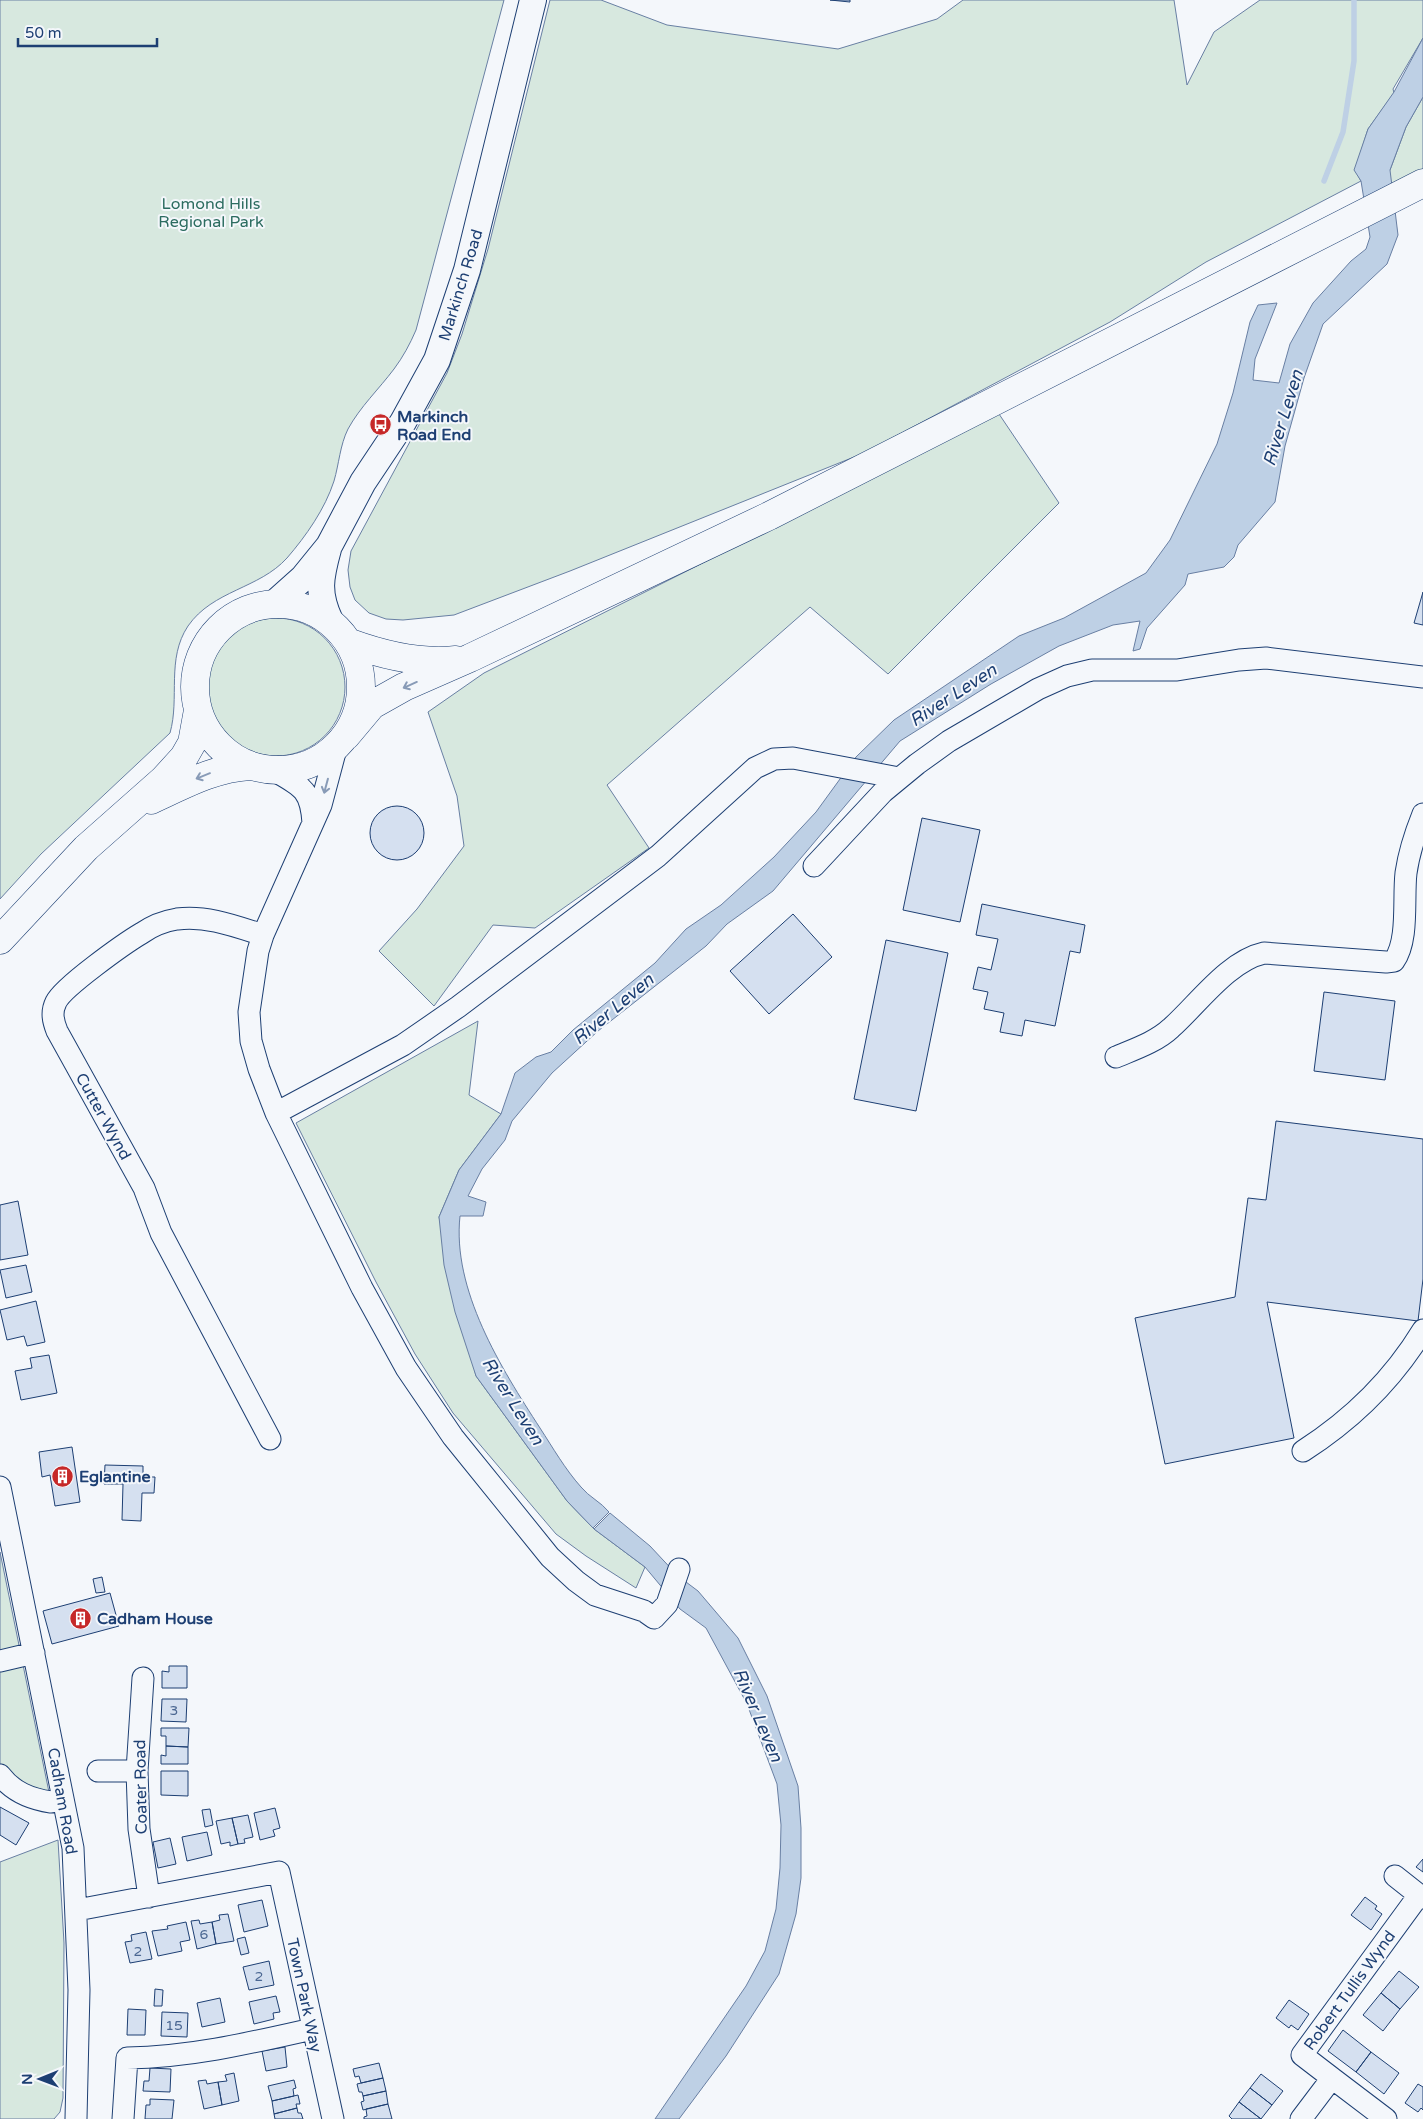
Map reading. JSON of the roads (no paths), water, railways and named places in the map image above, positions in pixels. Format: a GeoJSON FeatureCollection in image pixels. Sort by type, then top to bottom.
{"type":"FeatureCollection","features":[{"type":"Feature","properties":{"kind":"highway"},"geometry":{"type":"LineString","coordinates":[[121,816],[202,776],[229,767],[293,769],[313,763],[342,741],[372,705],[404,687],[470,658],[769,516],[1423,183]]}},
{"type":"Feature","properties":{"kind":"highway"},"geometry":{"type":"LineString","coordinates":[[262,768],[233,757],[217,744],[206,728],[198,710],[194,685],[199,660],[210,637],[228,619],[250,607],[275,603],[295,604],[313,610],[330,620],[350,643],[360,666],[362,690],[357,714],[342,741]]}},
{"type":"Feature","properties":{"kind":"highway"},"geometry":{"type":"LineString","coordinates":[[350,643],[378,653],[438,662],[470,658]]}},
{"type":"Feature","properties":{"kind":"highway"},"geometry":{"type":"LineString","coordinates":[[0,940],[86,848],[164,778],[184,757],[192,743],[198,710]]}},
{"type":"Feature","properties":{"kind":"main road","name":"Markinch Road"},"geometry":{"type":"LineString","coordinates":[[275,603],[303,578],[328,546],[363,482],[403,422],[437,360],[467,270],[533,0]]}},
{"type":"Feature","properties":{"kind":"main road","name":"Markinch Road"},"geometry":{"type":"LineString","coordinates":[[328,546],[320,587],[322,604],[330,620]]}},
{"type":"Feature","properties":{"kind":"street"},"geometry":{"type":"LineString","coordinates":[[814,866],[893,777],[949,741],[1038,689],[1067,676],[1092,670],[1177,670],[1239,660],[1266,658],[1423,677]]}},
{"type":"Feature","properties":{"kind":"street"},"geometry":{"type":"LineString","coordinates":[[342,741],[313,826],[263,935],[254,968],[249,1012],[251,1041],[279,1120],[362,1288],[406,1368],[472,1462],[550,1556],[576,1581],[596,1595],[644,1611],[654,1618],[667,1604],[679,1569]]}},
{"type":"Feature","properties":{"kind":"street"},"geometry":{"type":"LineString","coordinates":[[279,1120],[403,1045],[458,1007],[658,856],[754,768],[774,759],[792,758],[893,777]]}},
{"type":"Feature","properties":{"kind":"street"},"geometry":{"type":"LineString","coordinates":[[262,768],[301,786],[308,794],[313,826]]}},
{"type":"Feature","properties":{"kind":"street"},"geometry":{"type":"LineString","coordinates":[[1116,1057],[1149,1043],[1170,1030],[1233,968],[1251,956],[1264,952],[1386,962],[1394,961],[1402,945],[1406,875],[1410,845],[1423,814]]}},
{"type":"Feature","properties":{"kind":"street","name":"Cutter Wynd"},"geometry":{"type":"LineString","coordinates":[[263,935],[220,922],[201,919],[176,919],[162,923],[142,933],[62,993],[52,1012],[57,1031],[144,1188],[161,1233],[270,1440]]}},
{"type":"Feature","properties":{"kind":"street"},"geometry":{"type":"LineString","coordinates":[[1303,1451],[1356,1413],[1378,1393],[1406,1358],[1423,1330]]}},
{"type":"Feature","properties":{"kind":"street","name":"Cadham Road"},"geometry":{"type":"LineString","coordinates":[[0,1488],[69,1823],[77,1910],[79,1990],[76,2119]]}},
{"type":"Feature","properties":{"kind":"street"},"geometry":{"type":"LineString","coordinates":[[0,1661],[34,1653]]}},
{"type":"Feature","properties":{"kind":"street","name":"Coater Road"},"geometry":{"type":"LineString","coordinates":[[143,1678],[137,1771],[139,1828],[149,1896]]}},
{"type":"Feature","properties":{"kind":"street"},"geometry":{"type":"LineString","coordinates":[[98,1771],[137,1771]]}},
{"type":"Feature","properties":{"kind":"street"},"geometry":{"type":"LineString","coordinates":[[0,1775],[8,1785],[32,1799],[51,1802]]}},
{"type":"Feature","properties":{"kind":"street","name":"Town Park Way"},"geometry":{"type":"LineString","coordinates":[[149,1896],[279,1872],[333,2119]]}},
{"type":"Feature","properties":{"kind":"street","name":"Robert Tullis Wynd"},"geometry":{"type":"LineString","coordinates":[[1332,2078],[1302,2055],[1421,1896],[1395,1876]]}},
{"type":"Feature","properties":{"kind":"street"},"geometry":{"type":"LineString","coordinates":[[77,1910],[149,1896]]}},
{"type":"Feature","properties":{"kind":"street"},"geometry":{"type":"LineString","coordinates":[[123,2119],[127,2058],[182,2056],[220,2050],[312,2029]]}},
{"type":"Feature","properties":{"kind":"street"},"geometry":{"type":"LineString","coordinates":[[1301,2119],[1332,2078],[1386,2119]]}},
{"type":"Feature","properties":{"kind":"water","name":"River Leven"},"geometry":{"type":"Polygon","coordinates":[[[1423,38],[1423,97],[1406,127],[1390,170],[1398,235],[1387,264],[1323,324],[1304,378],[1285,446],[1275,502],[1238,545],[1234,557],[1224,567],[1188,574],[1185,585],[1147,628],[1140,649],[1133,651],[1140,621],[1113,625],[1059,646],[991,684],[900,741],[773,891],[727,924],[706,946],[598,1031],[552,1073],[512,1121],[505,1140],[482,1169],[468,1196],[486,1202],[483,1216],[460,1216],[460,1244],[464,1272],[472,1300],[495,1354],[554,1451],[581,1487],[609,1512],[593,1528],[567,1501],[476,1376],[455,1312],[444,1265],[439,1217],[459,1170],[501,1114],[515,1073],[536,1057],[551,1052],[573,1030],[655,963],[686,929],[721,905],[774,857],[816,812],[856,757],[894,720],[1019,636],[1064,618],[1146,573],[1170,540],[1217,444],[1233,393],[1250,322],[1258,305],[1277,303],[1255,359],[1253,380],[1279,383],[1290,344],[1313,303],[1351,261],[1366,249],[1370,237],[1361,181],[1354,170],[1368,129],[1394,92],[1423,38]]]}},
{"type":"Feature","properties":{"kind":"water","name":"River Leven"},"geometry":{"type":"Polygon","coordinates":[[[610,1513],[650,1546],[678,1576],[698,1591],[738,1638],[767,1696],[798,1786],[801,1828],[801,1878],[796,1914],[779,1974],[726,2056],[679,2119],[655,2119],[746,1986],[765,1951],[776,1909],[780,1868],[781,1825],[777,1784],[747,1704],[706,1628],[680,1609],[645,1567],[594,1529],[610,1513]]]}},
{"type":"Feature","properties":{"kind":"waterway"},"geometry":{"type":"LineString","coordinates":[[1324,181],[1343,132],[1354,61],[1354,0]]}},
{"type":"Feature","properties":{"kind":"place","name":"Markinch Road End"},"geometry":{"type":"Point","coordinates":[381,425]}},
{"type":"Feature","properties":{"kind":"place","name":"Eglantine"},"geometry":{"type":"Point","coordinates":[63,1476]}},
{"type":"Feature","properties":{"kind":"place","name":"Cadham House"},"geometry":{"type":"Point","coordinates":[81,1618]}},
{"type":"Feature","properties":{"kind":"park label","name":"Lomond Hills Regional Park"},"geometry":{"type":"Point","coordinates":[211,212]}}]}
